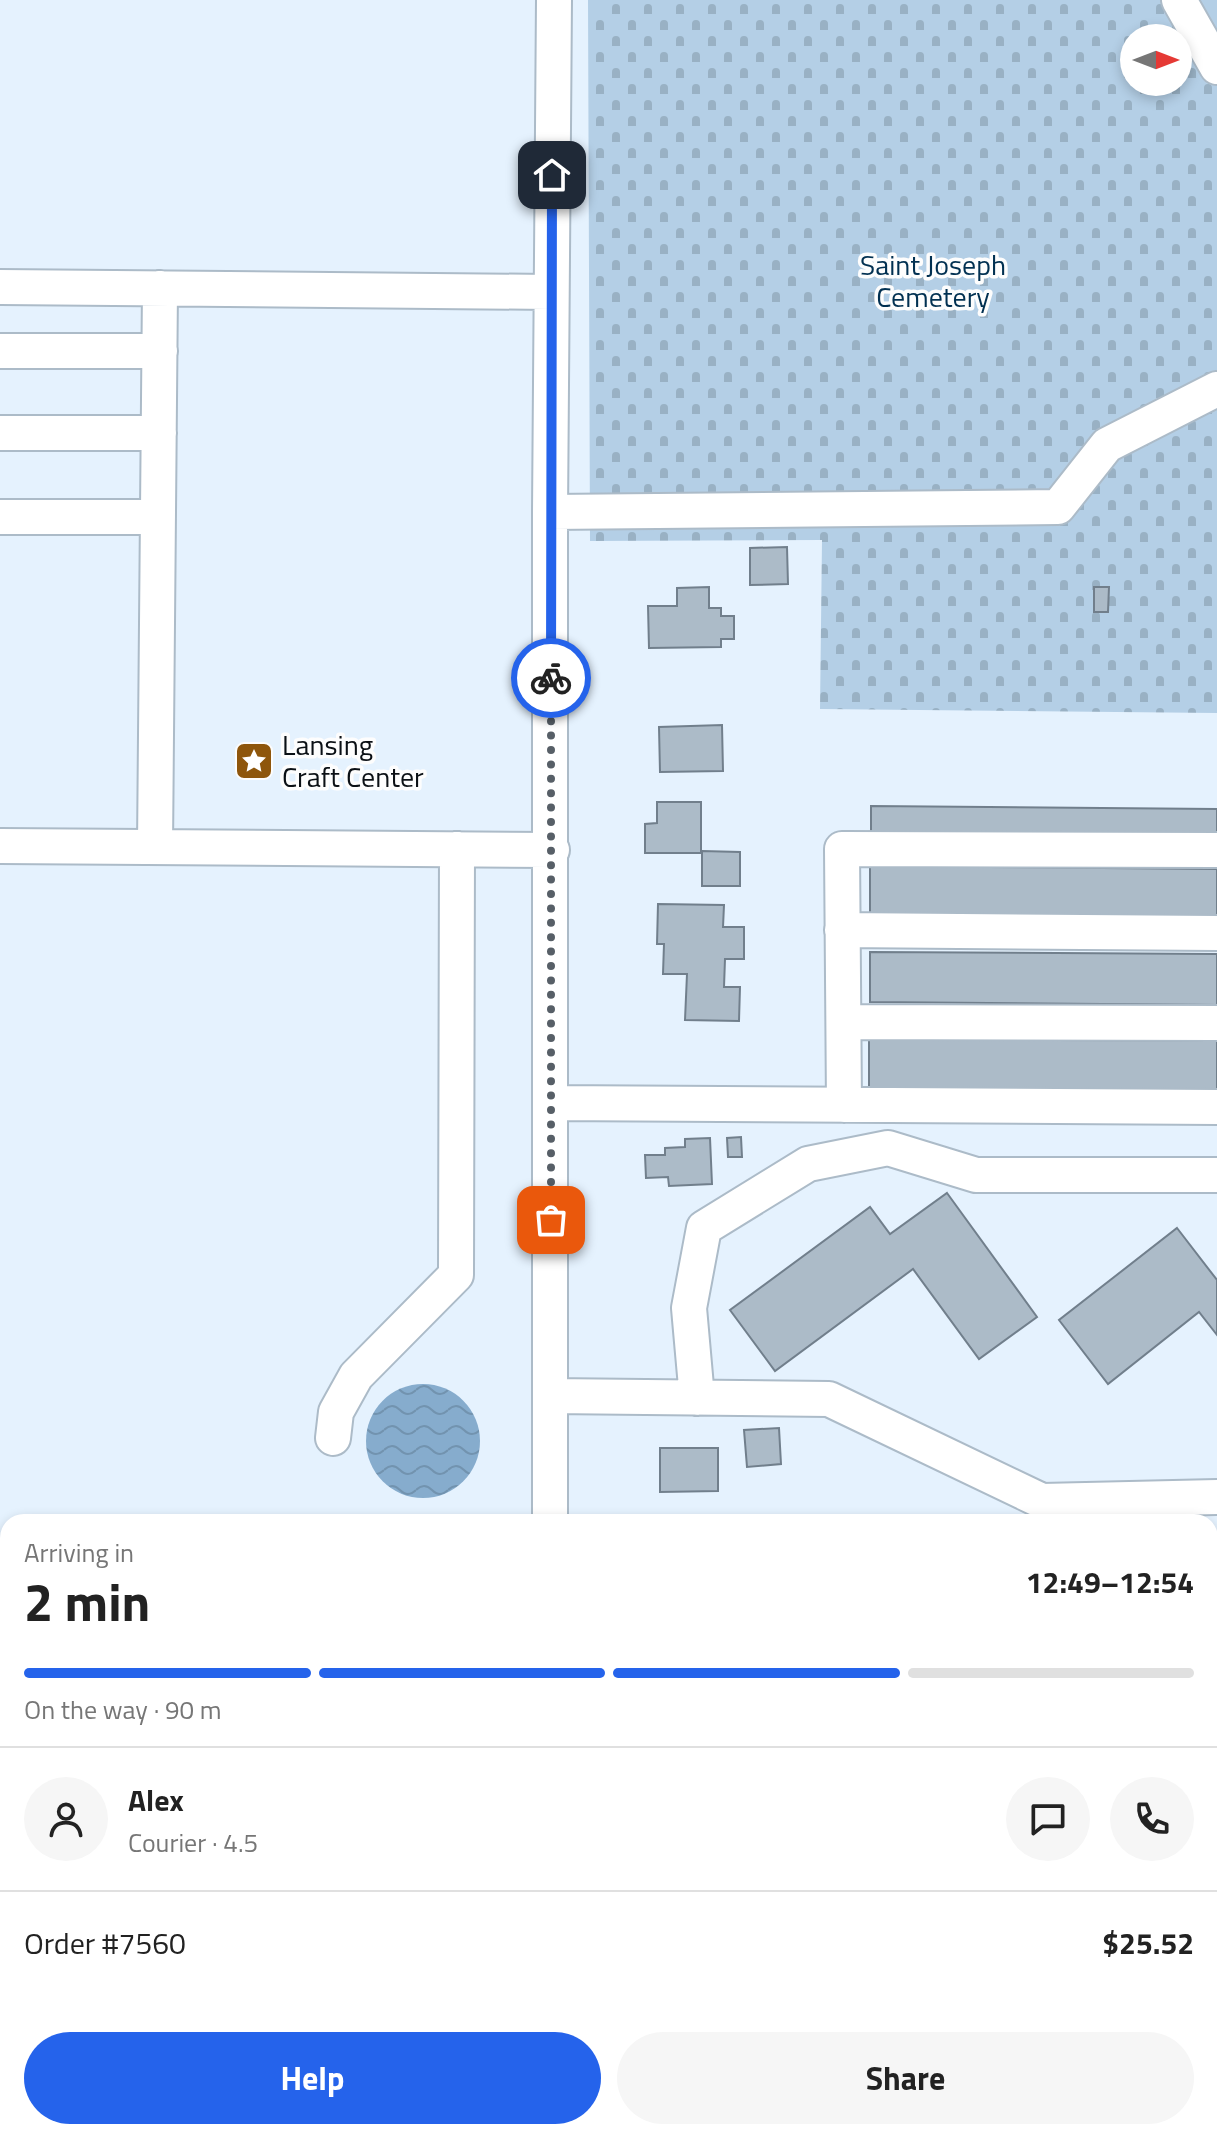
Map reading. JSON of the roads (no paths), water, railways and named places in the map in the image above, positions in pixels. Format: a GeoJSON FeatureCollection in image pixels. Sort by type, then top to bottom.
{"type":"FeatureCollection","features":[{"type":"Feature","properties":{"kind":"street"},"geometry":{"type":"LineString","coordinates":[[550,1514],[550,292],[554,0]]}},
{"type":"Feature","properties":{"kind":"street"},"geometry":{"type":"LineString","coordinates":[[1179,0],[1217,67]]}},
{"type":"Feature","properties":{"kind":"street"},"geometry":{"type":"LineString","coordinates":[[0,287],[550,292]]}},
{"type":"Feature","properties":{"kind":"street"},"geometry":{"type":"LineString","coordinates":[[155,847],[160,288]]}},
{"type":"Feature","properties":{"kind":"street"},"geometry":{"type":"LineString","coordinates":[[0,351],[160,351]]}},
{"type":"Feature","properties":{"kind":"street"},"geometry":{"type":"LineString","coordinates":[[550,512],[1058,507],[1107,445],[1217,389]]}},
{"type":"Feature","properties":{"kind":"street"},"geometry":{"type":"LineString","coordinates":[[0,433],[159,433]]}},
{"type":"Feature","properties":{"kind":"street"},"geometry":{"type":"LineString","coordinates":[[0,517],[158,517]]}},
{"type":"Feature","properties":{"kind":"street"},"geometry":{"type":"LineString","coordinates":[[0,846],[552,850]]}},
{"type":"Feature","properties":{"kind":"street"},"geometry":{"type":"LineString","coordinates":[[333,1438],[336,1412],[356,1376],[456,1275],[457,849]]}},
{"type":"Feature","properties":{"kind":"street"},"geometry":{"type":"LineString","coordinates":[[844,1105],[842,849],[1217,850]]}},
{"type":"Feature","properties":{"kind":"street"},"geometry":{"type":"LineString","coordinates":[[842,930],[1217,933]]}},
{"type":"Feature","properties":{"kind":"street"},"geometry":{"type":"LineString","coordinates":[[844,1022],[1217,1023]]}},
{"type":"Feature","properties":{"kind":"street"},"geometry":{"type":"LineString","coordinates":[[551,1103],[1217,1107]]}},
{"type":"Feature","properties":{"kind":"street"},"geometry":{"type":"LineString","coordinates":[[697,1398],[689,1308],[704,1228],[808,1164],[888,1148],[976,1175],[1217,1175]]}},
{"type":"Feature","properties":{"kind":"street"},"geometry":{"type":"LineString","coordinates":[[551,1396],[829,1399],[1042,1501],[1217,1497]]}},
{"type":"Feature","properties":{"kind":"water"},"geometry":{"type":"Polygon","coordinates":[[[423,1384],[445,1388],[463,1401],[476,1419],[480,1441],[476,1463],[463,1481],[445,1494],[423,1498],[401,1494],[383,1481],[370,1463],[366,1441],[370,1419],[383,1401],[401,1388],[423,1384]]]}},
{"type":"Feature","properties":{"kind":"place","name":"Lansing Craft Center"},"geometry":{"type":"Point","coordinates":[254,761]}},
{"type":"Feature","properties":{"kind":"park label","name":"Saint Joseph Cemetery"},"geometry":{"type":"Point","coordinates":[933,281]}}]}
